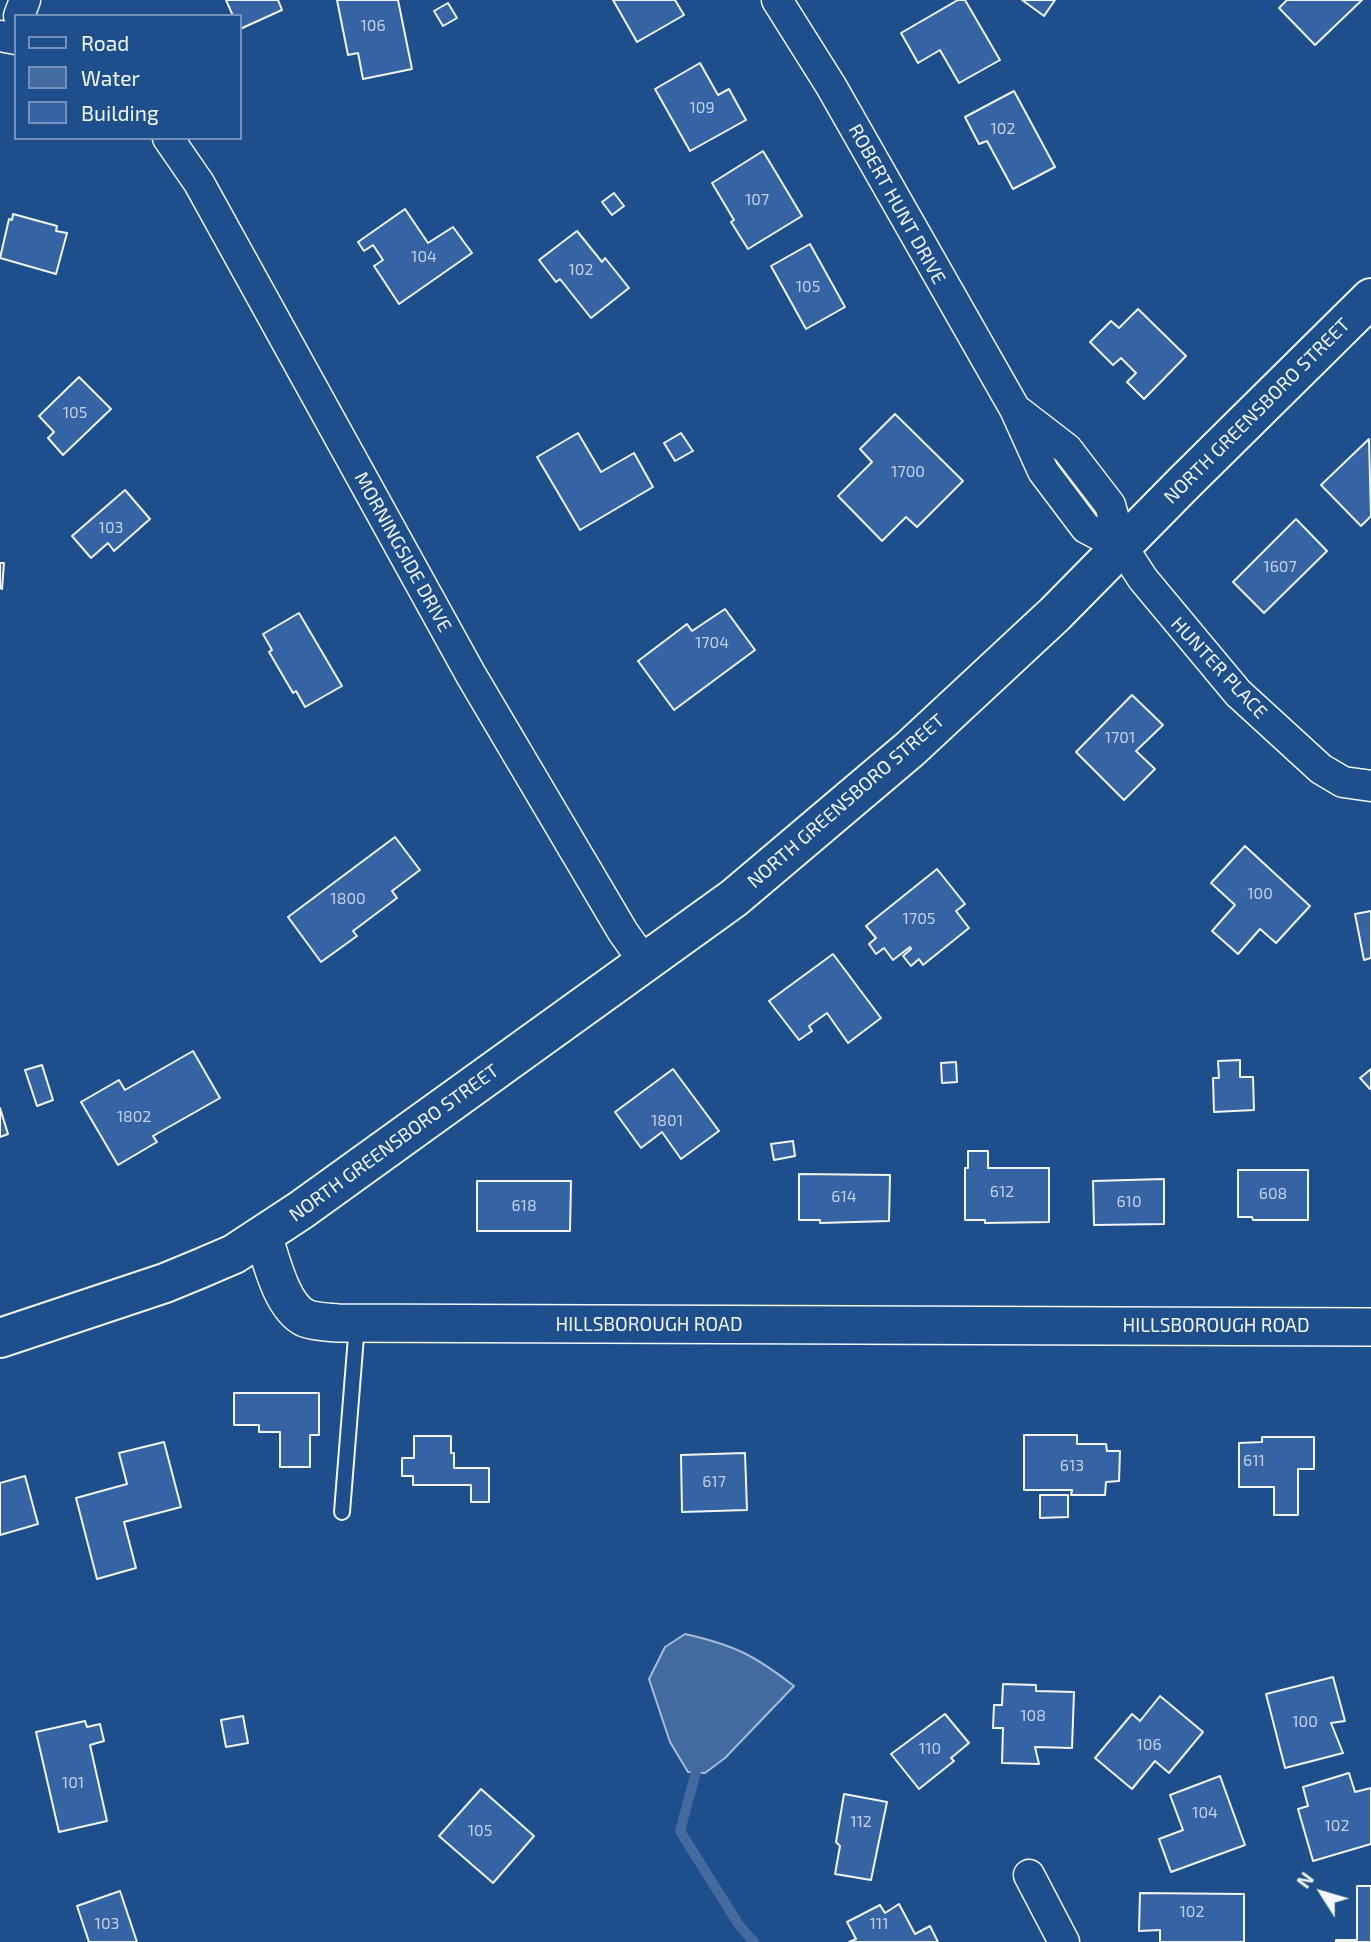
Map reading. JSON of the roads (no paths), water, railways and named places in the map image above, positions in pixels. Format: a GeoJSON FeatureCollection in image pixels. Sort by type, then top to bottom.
{"type":"FeatureCollection","features":[{"type":"Feature","properties":{"kind":"main road","name":"NORTH GREENSBORO STREET"},"geometry":{"type":"LineString","coordinates":[[263,1235],[734,898],[910,749],[1055,614],[1371,298]]}},
{"type":"Feature","properties":{"kind":"main road"},"geometry":{"type":"LineString","coordinates":[[0,1338],[165,1283],[234,1254],[263,1235]]}},
{"type":"Feature","properties":{"kind":"street","name":"ROBERT HUNT DRIVE"},"geometry":{"type":"LineString","coordinates":[[777,0],[831,86],[1016,409],[1067,449],[1110,505],[1122,547]]}},
{"type":"Feature","properties":{"kind":"street","name":"MORNINGSIDE DRIVE"},"geometry":{"type":"LineString","coordinates":[[169,140],[199,183],[471,675],[622,932],[645,963]]}},
{"type":"Feature","properties":{"kind":"street","name":"HUNTER PLACE"},"geometry":{"type":"LineString","coordinates":[[1122,547],[1162,604],[1238,693],[1321,769],[1343,782],[1371,786]]}},
{"type":"Feature","properties":{"kind":"street","name":"HILLSBOROUGH ROAD"},"geometry":{"type":"LineString","coordinates":[[263,1235],[281,1286],[296,1311],[313,1320],[357,1324],[1371,1327]]}},
{"type":"Feature","properties":{"kind":"street"},"geometry":{"type":"LineString","coordinates":[[1029,1875],[1064,1942]]}},
{"type":"Feature","properties":{"kind":"lane"},"geometry":{"type":"LineString","coordinates":[[342,1512],[357,1324]]}},
{"type":"Feature","properties":{"kind":"water"},"geometry":{"type":"Polygon","coordinates":[[[685,1634],[743,1652],[794,1686],[725,1758],[705,1773],[688,1772],[670,1742],[649,1679],[665,1647],[685,1634]]]}},
{"type":"Feature","properties":{"kind":"waterway"},"geometry":{"type":"LineString","coordinates":[[696,1772],[680,1831],[739,1925],[754,1942]]}}]}
